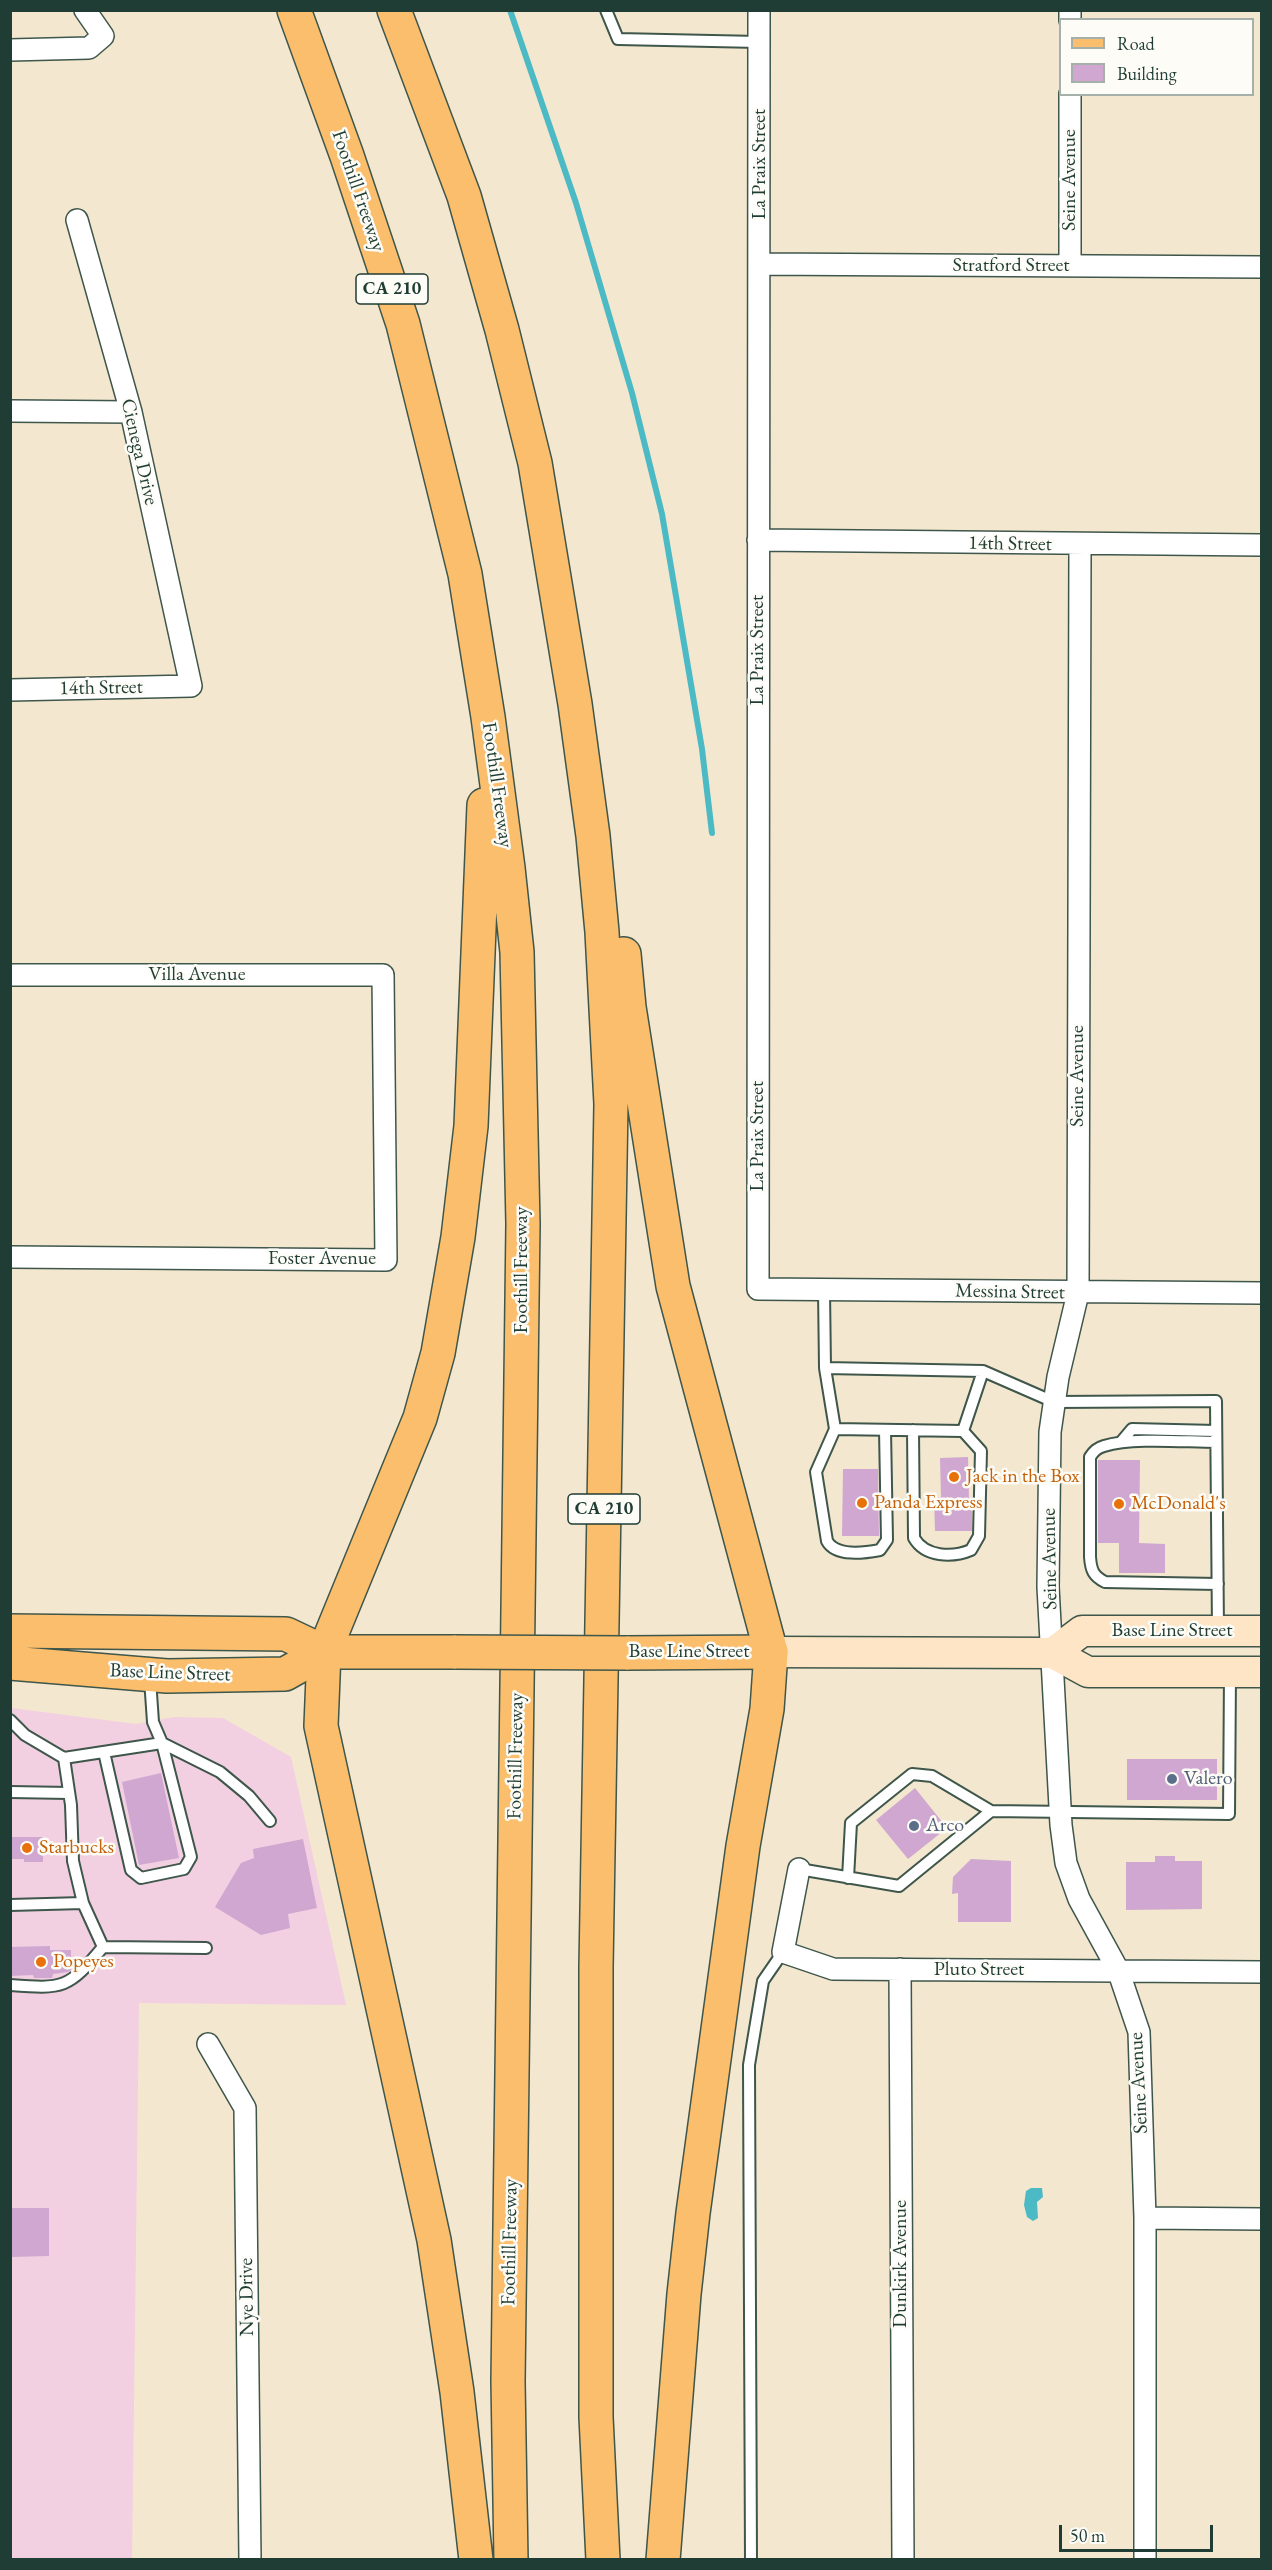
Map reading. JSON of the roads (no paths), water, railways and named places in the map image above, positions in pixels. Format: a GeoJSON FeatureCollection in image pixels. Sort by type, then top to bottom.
{"type":"FeatureCollection","features":[{"type":"Feature","properties":{"kind":"main road","name":"Foothill Freeway"},"geometry":{"type":"LineString","coordinates":[[294,10],[347,156],[403,324],[465,574],[488,717],[517,952],[523,1224],[508,2381],[511,2559]]}},
{"type":"Feature","properties":{"kind":"main road","name":"CA 210"},"geometry":{"type":"LineString","coordinates":[[394,10],[464,196],[502,330],[535,463],[575,704],[593,836],[602,932],[611,1104],[596,1967],[596,2417],[603,2559]]}},
{"type":"Feature","properties":{"kind":"main road"},"geometry":{"type":"LineString","coordinates":[[535,463],[580,616],[609,809],[629,1007],[673,1286],[771,1652],[767,1709],[743,1846],[693,2213],[682,2317],[663,2559]]}},
{"type":"Feature","properties":{"kind":"main road"},"geometry":{"type":"LineString","coordinates":[[476,2559],[457,2392],[434,2240],[321,1726],[324,1652],[420,1418],[438,1353],[458,1237],[471,1126],[488,717]]}},
{"type":"Feature","properties":{"kind":"main road","name":"Base Line Street"},"geometry":{"type":"LineString","coordinates":[[10,1631],[286,1634],[324,1652],[1053,1653],[1088,1672],[1262,1672]]}},
{"type":"Feature","properties":{"kind":"main road","name":"Base Line Street"},"geometry":{"type":"LineString","coordinates":[[1053,1653],[1082,1631],[1262,1631]]}},
{"type":"Feature","properties":{"kind":"main road","name":"Base Line Street"},"geometry":{"type":"LineString","coordinates":[[10,1663],[150,1675],[285,1674],[324,1652]]}},
{"type":"Feature","properties":{"kind":"street"},"geometry":{"type":"LineString","coordinates":[[10,50],[89,48],[103,36],[85,10]]}},
{"type":"Feature","properties":{"kind":"street","name":"La Praix Street"},"geometry":{"type":"LineString","coordinates":[[758,1289],[759,10]]}},
{"type":"Feature","properties":{"kind":"street","name":"Seine Avenue"},"geometry":{"type":"LineString","coordinates":[[1070,96],[1070,266]]}},
{"type":"Feature","properties":{"kind":"street","name":"Cienega Drive"},"geometry":{"type":"LineString","coordinates":[[77,220],[131,412],[191,686]]}},
{"type":"Feature","properties":{"kind":"street","name":"Stratford Street"},"geometry":{"type":"LineString","coordinates":[[760,264],[1262,267]]}},
{"type":"Feature","properties":{"kind":"street"},"geometry":{"type":"LineString","coordinates":[[10,411],[131,412]]}},
{"type":"Feature","properties":{"kind":"street","name":"14th Street"},"geometry":{"type":"LineString","coordinates":[[758,540],[1262,544]]}},
{"type":"Feature","properties":{"kind":"street","name":"Seine Avenue"},"geometry":{"type":"LineString","coordinates":[[1080,544],[1078,1293],[1058,1377],[1050,1432],[1048,1587],[1061,1814],[1066,1863],[1090,1921],[1118,1970],[1139,2032],[1145,2218],[1145,2559]]}},
{"type":"Feature","properties":{"kind":"street","name":"14th Street"},"geometry":{"type":"LineString","coordinates":[[10,690],[191,686]]}},
{"type":"Feature","properties":{"kind":"street","name":"Villa Avenue"},"geometry":{"type":"LineString","coordinates":[[10,975],[383,975]]}},
{"type":"Feature","properties":{"kind":"street","name":"Foster Avenue"},"geometry":{"type":"LineString","coordinates":[[10,1257],[386,1260],[383,975]]}},
{"type":"Feature","properties":{"kind":"street","name":"Messina Street"},"geometry":{"type":"LineString","coordinates":[[758,1289],[1262,1293]]}},
{"type":"Feature","properties":{"kind":"street"},"geometry":{"type":"LineString","coordinates":[[783,1952],[799,1869]]}},
{"type":"Feature","properties":{"kind":"street","name":"Pluto Street"},"geometry":{"type":"LineString","coordinates":[[783,1952],[833,1970],[1262,1972]]}},
{"type":"Feature","properties":{"kind":"street","name":"Dunkirk Avenue"},"geometry":{"type":"LineString","coordinates":[[900,1970],[903,2559]]}},
{"type":"Feature","properties":{"kind":"street","name":"Nye Drive"},"geometry":{"type":"LineString","coordinates":[[208,2044],[245,2109],[250,2559]]}},
{"type":"Feature","properties":{"kind":"street"},"geometry":{"type":"LineString","coordinates":[[1145,2218],[1262,2219]]}},
{"type":"Feature","properties":{"kind":"lane"},"geometry":{"type":"LineString","coordinates":[[606,10],[618,39],[759,42]]}},
{"type":"Feature","properties":{"kind":"lane"},"geometry":{"type":"LineString","coordinates":[[824,1290],[825,1368],[835,1429],[816,1472],[827,1541],[831,1548],[837,1551],[880,1550],[887,1540],[885,1430]]}},
{"type":"Feature","properties":{"kind":"lane"},"geometry":{"type":"LineString","coordinates":[[825,1368],[983,1371],[1054,1402],[1216,1401],[1218,1631]]}},
{"type":"Feature","properties":{"kind":"lane"},"geometry":{"type":"LineString","coordinates":[[963,1431],[983,1371]]}},
{"type":"Feature","properties":{"kind":"lane"},"geometry":{"type":"LineString","coordinates":[[835,1429],[885,1430],[913,1430],[963,1431],[981,1451],[979,1536],[971,1550],[951,1554],[929,1552],[920,1548],[914,1538],[913,1430]]}},
{"type":"Feature","properties":{"kind":"lane"},"geometry":{"type":"LineString","coordinates":[[1216,1436],[1132,1430],[1121,1442],[1102,1446],[1094,1451],[1090,1457],[1091,1570],[1105,1582],[1218,1584]]}},
{"type":"Feature","properties":{"kind":"lane"},"geometry":{"type":"LineString","coordinates":[[848,1878],[851,1823],[912,1774],[932,1776],[991,1811],[1061,1814],[1229,1814],[1230,1672]]}},
{"type":"Feature","properties":{"kind":"lane"},"geometry":{"type":"LineString","coordinates":[[104,1752],[131,1870],[141,1878],[184,1869],[191,1857],[162,1743],[153,1722],[150,1675]]}},
{"type":"Feature","properties":{"kind":"lane"},"geometry":{"type":"LineString","coordinates":[[10,1720],[25,1735],[64,1758],[162,1743],[220,1772],[249,1796],[270,1821]]}},
{"type":"Feature","properties":{"kind":"lane"},"geometry":{"type":"LineString","coordinates":[[64,1758],[69,1793],[73,1861],[83,1903],[103,1947]]}},
{"type":"Feature","properties":{"kind":"lane"},"geometry":{"type":"LineString","coordinates":[[10,1792],[69,1793]]}},
{"type":"Feature","properties":{"kind":"lane"},"geometry":{"type":"LineString","coordinates":[[799,1869],[899,1887],[991,1811]]}},
{"type":"Feature","properties":{"kind":"lane"},"geometry":{"type":"LineString","coordinates":[[10,1905],[83,1903]]}},
{"type":"Feature","properties":{"kind":"lane"},"geometry":{"type":"LineString","coordinates":[[103,1947],[206,1948]]}},
{"type":"Feature","properties":{"kind":"lane"},"geometry":{"type":"LineString","coordinates":[[10,1985],[58,1986],[80,1975],[103,1947]]}},
{"type":"Feature","properties":{"kind":"lane"},"geometry":{"type":"LineString","coordinates":[[751,2559],[749,2066],[763,1981],[783,1952]]}},
{"type":"Feature","properties":{"kind":"water"},"geometry":{"type":"Polygon","coordinates":[[[1031,2188],[1042,2188],[1043,2197],[1037,2202],[1038,2218],[1033,2221],[1027,2217],[1024,2205],[1026,2191],[1031,2188]]]}},
{"type":"Feature","properties":{"kind":"waterway"},"geometry":{"type":"LineString","coordinates":[[510,10],[576,203],[632,393],[662,514],[702,749],[712,833]]}},
{"type":"Feature","properties":{"kind":"place","name":"Jack in the Box"},"geometry":{"type":"Point","coordinates":[954,1477]}},
{"type":"Feature","properties":{"kind":"place","name":"Panda Express"},"geometry":{"type":"Point","coordinates":[862,1503]}},
{"type":"Feature","properties":{"kind":"place","name":"McDonald's"},"geometry":{"type":"Point","coordinates":[1119,1504]}},
{"type":"Feature","properties":{"kind":"place","name":"Valero"},"geometry":{"type":"Point","coordinates":[1172,1779]}},
{"type":"Feature","properties":{"kind":"place","name":"Arco"},"geometry":{"type":"Point","coordinates":[914,1826]}},
{"type":"Feature","properties":{"kind":"place","name":"Starbucks"},"geometry":{"type":"Point","coordinates":[27,1848]}},
{"type":"Feature","properties":{"kind":"place","name":"Popeyes"},"geometry":{"type":"Point","coordinates":[41,1962]}}]}
